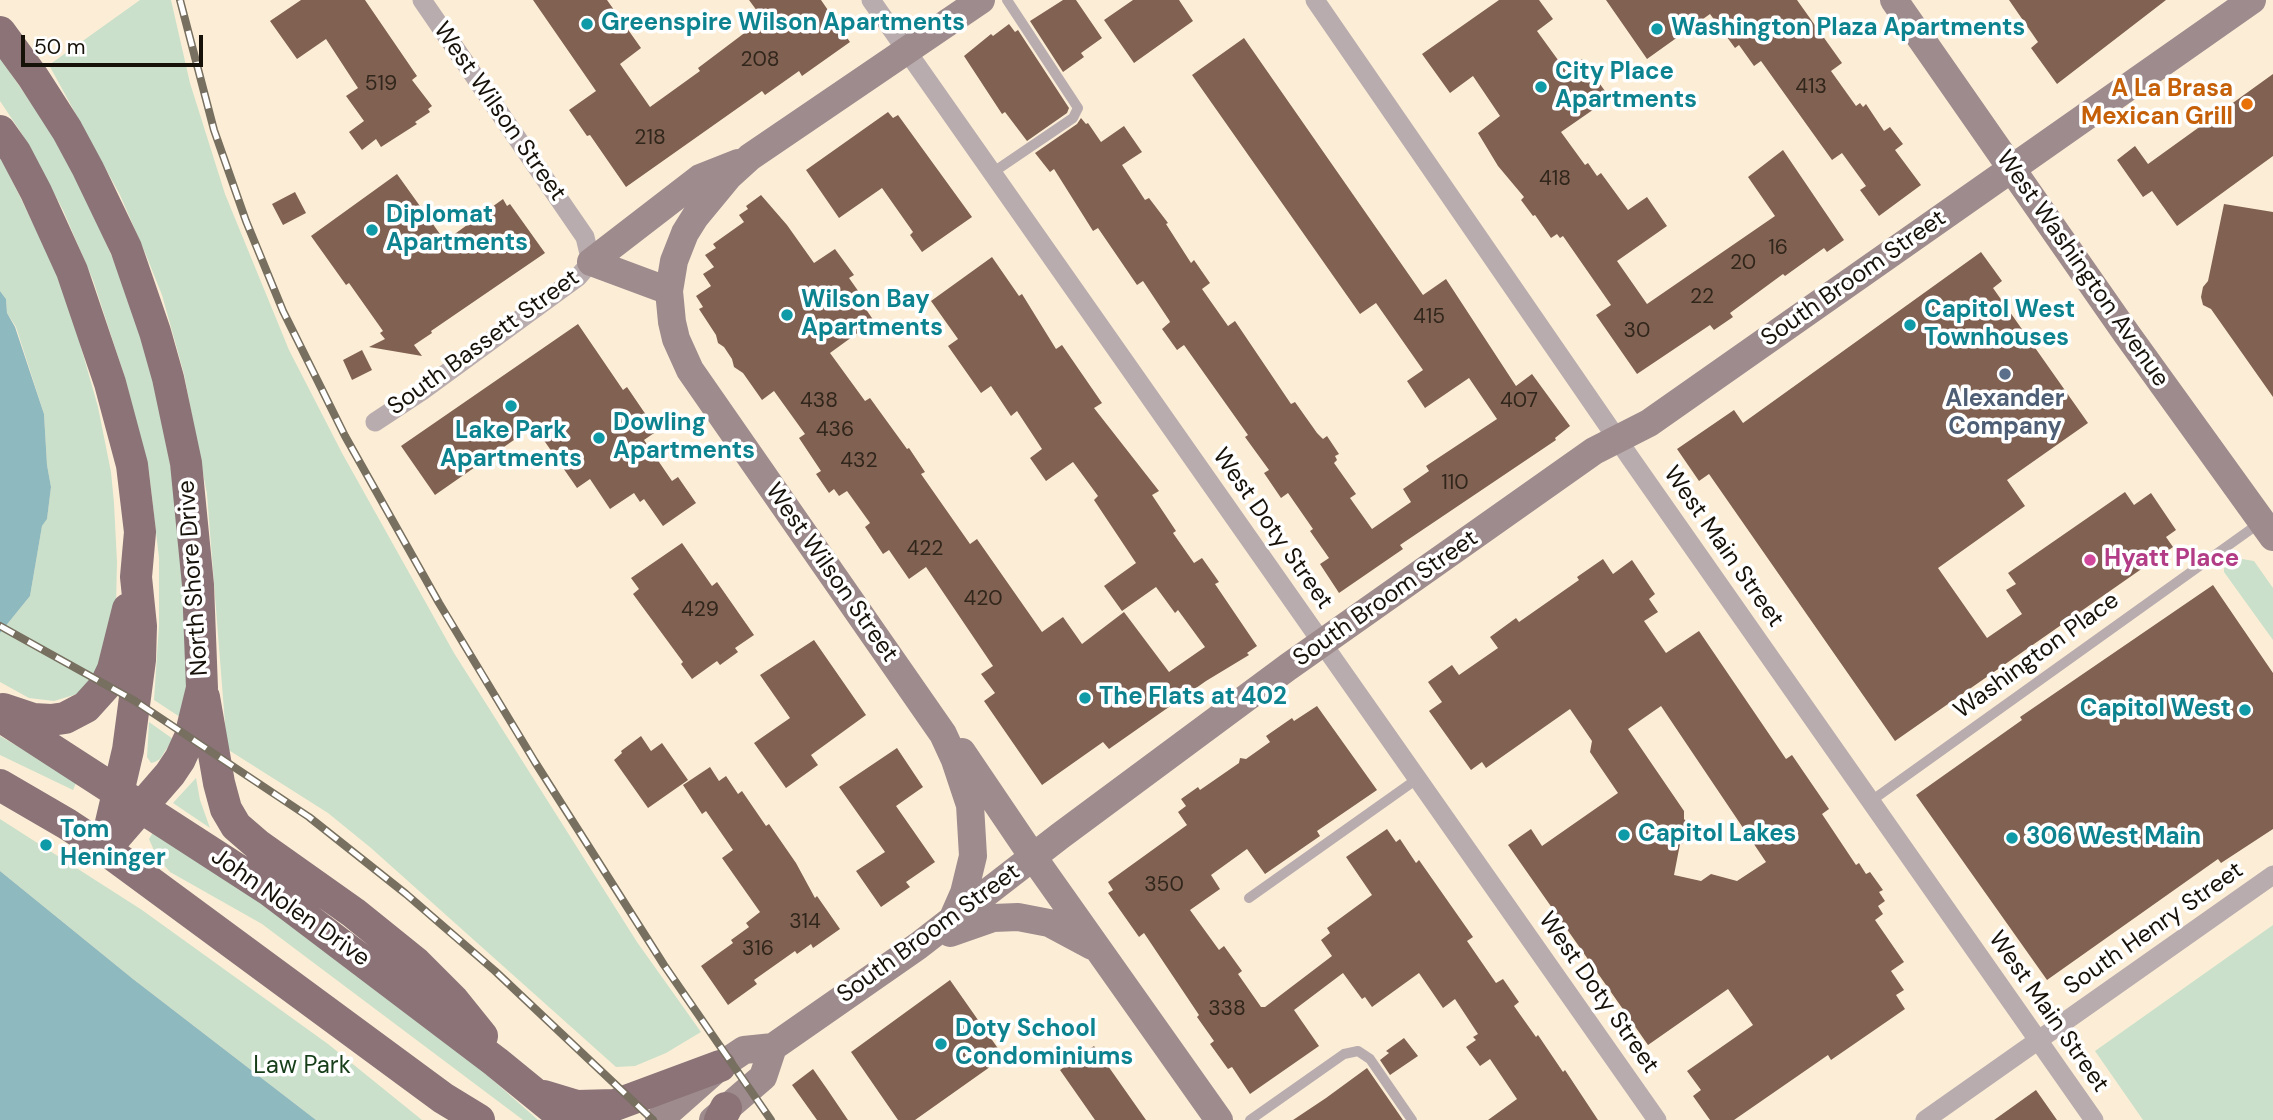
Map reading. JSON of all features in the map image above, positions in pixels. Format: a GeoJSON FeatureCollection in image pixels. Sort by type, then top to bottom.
{"type":"FeatureCollection","features":[{"type":"Feature","properties":{"kind":"main road","name":"North Shore Drive"},"geometry":{"type":"LineString","coordinates":[[0,32],[44,94],[88,169],[126,248],[155,332],[186,463],[198,584],[202,688],[190,737],[180,759],[170,774],[130,798]]}},
{"type":"Feature","properties":{"kind":"main road","name":"North Shore Drive"},"geometry":{"type":"LineString","coordinates":[[0,131],[15,152],[36,192],[72,271],[110,383],[132,465],[140,532],[136,577],[141,626],[140,660],[128,750],[130,798],[105,849]]}},
{"type":"Feature","properties":{"kind":"main road"},"geometry":{"type":"LineString","coordinates":[[0,708],[33,719],[51,720],[76,713],[95,698],[105,686],[113,669],[136,577]]}},
{"type":"Feature","properties":{"kind":"main road"},"geometry":{"type":"LineString","coordinates":[[202,688],[216,754],[219,783],[226,809],[236,826],[258,845],[354,913],[416,963],[478,1028],[496,1062]]}},
{"type":"Feature","properties":{"kind":"main road","name":"John Nolen Drive"},"geometry":{"type":"LineString","coordinates":[[0,716],[280,898],[496,1062],[567,1120]]}},
{"type":"Feature","properties":{"kind":"main road"},"geometry":{"type":"LineString","coordinates":[[0,785],[105,849],[453,1109],[479,1120]]}},
{"type":"Feature","properties":{"kind":"main road"},"geometry":{"type":"LineString","coordinates":[[536,1094],[577,1106],[615,1105],[720,1066]]}},
{"type":"Feature","properties":{"kind":"street","name":"West Wilson Street"},"geometry":{"type":"LineString","coordinates":[[422,0],[585,237],[591,262]]}},
{"type":"Feature","properties":{"kind":"street","name":"West Doty Street"},"geometry":{"type":"LineString","coordinates":[[871,0],[1657,1120]]}},
{"type":"Feature","properties":{"kind":"street"},"geometry":{"type":"LineString","coordinates":[[591,262],[700,178],[750,158],[981,0]]}},
{"type":"Feature","properties":{"kind":"street","name":"West Main Street"},"geometry":{"type":"LineString","coordinates":[[1315,0],[2094,1120]]}},
{"type":"Feature","properties":{"kind":"street","name":"West Washington Avenue"},"geometry":{"type":"LineString","coordinates":[[1894,0],[2267,529]]}},
{"type":"Feature","properties":{"kind":"street","name":"South Broom Street"},"geometry":{"type":"LineString","coordinates":[[659,1120],[720,1066],[744,1050],[773,1047],[918,946],[1033,857],[1323,644],[1594,451],[1649,423],[2252,0]]}},
{"type":"Feature","properties":{"kind":"street","name":"West Wilson Street"},"geometry":{"type":"LineString","coordinates":[[750,158],[728,177],[690,225],[674,261],[669,291],[676,339],[691,370],[943,734]]}},
{"type":"Feature","properties":{"kind":"street"},"geometry":{"type":"LineString","coordinates":[[591,262],[669,291]]}},
{"type":"Feature","properties":{"kind":"street","name":"South Bassett Street"},"geometry":{"type":"LineString","coordinates":[[375,422],[578,278],[591,262]]}},
{"type":"Feature","properties":{"kind":"street"},"geometry":{"type":"LineString","coordinates":[[943,734],[961,750],[1033,857],[1219,1120]]}},
{"type":"Feature","properties":{"kind":"street"},"geometry":{"type":"LineString","coordinates":[[943,734],[970,805],[973,829],[970,873],[953,920]]}},
{"type":"Feature","properties":{"kind":"street","name":"South Henry Street"},"geometry":{"type":"LineString","coordinates":[[1925,1120],[2273,875]]}},
{"type":"Feature","properties":{"kind":"street"},"geometry":{"type":"LineString","coordinates":[[918,946],[993,918],[1018,917],[1049,923],[1098,950]]}},
{"type":"Feature","properties":{"kind":"street"},"geometry":{"type":"LineString","coordinates":[[720,1116],[762,1077],[773,1047]]}},
{"type":"Feature","properties":{"kind":"lane"},"geometry":{"type":"LineString","coordinates":[[992,173],[1073,118],[1078,108],[1007,0]]}},
{"type":"Feature","properties":{"kind":"lane","name":"Washington Place"},"geometry":{"type":"LineString","coordinates":[[1871,801],[2267,529]]}},
{"type":"Feature","properties":{"kind":"lane"},"geometry":{"type":"LineString","coordinates":[[1249,898],[1417,779]]}},
{"type":"Feature","properties":{"kind":"lane"},"geometry":{"type":"LineString","coordinates":[[1250,1120],[1344,1054],[1358,1051],[1370,1059],[1412,1120]]}},
{"type":"Feature","properties":{"kind":"green space"},"geometry":{"type":"Polygon","coordinates":[[[140,0],[171,0],[190,83],[225,194],[289,350],[342,453],[454,653],[637,942],[701,1032],[666,1053],[635,1066],[616,1067],[371,848],[328,813],[227,749],[207,494],[184,374],[162,295],[120,195],[49,65],[140,0]]]}},
{"type":"Feature","properties":{"kind":"green space"},"geometry":{"type":"Polygon","coordinates":[[[0,58],[47,126],[88,200],[123,283],[152,373],[174,483],[181,542],[188,701],[183,719],[154,700],[159,625],[159,558],[149,472],[125,378],[93,280],[63,210],[22,134],[0,101],[0,58]]]}},
{"type":"Feature","properties":{"kind":"green space"},"geometry":{"type":"Polygon","coordinates":[[[0,156],[50,258],[71,312],[98,407],[111,472],[117,562],[116,608],[103,666],[77,694],[54,701],[29,698],[0,682],[0,633],[30,596],[42,526],[47,519],[51,487],[44,414],[16,327],[7,313],[6,299],[0,291],[0,156]]]}},
{"type":"Feature","properties":{"kind":"green space"},"geometry":{"type":"Polygon","coordinates":[[[2242,559],[2254,561],[2273,588],[2273,640],[2224,572],[2224,568],[2242,559]]]}},
{"type":"Feature","properties":{"kind":"green space"},"geometry":{"type":"Polygon","coordinates":[[[149,722],[173,739],[160,759],[151,763],[147,757],[149,722]]]}},
{"type":"Feature","properties":{"kind":"green space"},"geometry":{"type":"Polygon","coordinates":[[[0,736],[77,781],[73,790],[0,755],[0,736]]]}},
{"type":"Feature","properties":{"kind":"green space"},"geometry":{"type":"Polygon","coordinates":[[[196,778],[200,800],[210,828],[173,803],[196,778]]]}},
{"type":"Feature","properties":{"kind":"green space","name":"Law Park"},"geometry":{"type":"Polygon","coordinates":[[[0,819],[142,910],[328,1044],[422,1120],[316,1120],[133,979],[0,871],[0,819]]]}},
{"type":"Feature","properties":{"kind":"green space"},"geometry":{"type":"Polygon","coordinates":[[[155,829],[228,878],[469,1059],[538,1120],[523,1120],[262,924],[170,872],[157,857],[149,839],[155,829]]]}},
{"type":"Feature","properties":{"kind":"green space"},"geometry":{"type":"Polygon","coordinates":[[[2273,925],[2273,1120],[2143,1120],[2095,1051],[2273,925]]]}},
{"type":"Feature","properties":{"kind":"water"},"geometry":{"type":"Polygon","coordinates":[[[0,291],[6,299],[7,313],[15,327],[44,414],[51,487],[47,519],[42,526],[30,596],[0,633],[0,291]]]}},
{"type":"Feature","properties":{"kind":"water"},"geometry":{"type":"Polygon","coordinates":[[[0,871],[133,979],[316,1120],[0,1120],[0,871]]]}},
{"type":"Feature","properties":{"kind":"building"},"geometry":{"type":"Polygon","coordinates":[[[301,0],[365,0],[417,76],[412,80],[432,106],[428,109],[430,112],[415,122],[417,124],[381,147],[376,139],[362,150],[349,132],[364,121],[346,96],[358,88],[326,39],[297,59],[270,21],[301,0]]]}},
{"type":"Feature","properties":{"kind":"building"},"geometry":{"type":"Polygon","coordinates":[[[533,0],[607,0],[641,48],[620,64],[650,107],[700,71],[698,68],[763,19],[749,0],[821,0],[850,42],[802,76],[799,71],[765,95],[762,91],[626,187],[569,110],[596,91],[533,0]]]}},
{"type":"Feature","properties":{"kind":"building"},"geometry":{"type":"Polygon","coordinates":[[[1063,0],[1076,0],[1102,38],[1081,53],[1084,57],[1063,72],[1030,21],[1063,0]]]}},
{"type":"Feature","properties":{"kind":"building"},"geometry":{"type":"Polygon","coordinates":[[[1133,0],[1179,0],[1193,21],[1134,63],[1104,20],[1133,0]]]}},
{"type":"Feature","properties":{"kind":"building"},"geometry":{"type":"Polygon","coordinates":[[[1499,0],[1539,0],[1553,19],[1537,31],[1566,71],[1582,59],[1610,98],[1561,132],[1585,165],[1588,163],[1597,176],[1601,173],[1628,210],[1647,197],[1667,226],[1617,261],[1647,304],[1775,216],[1748,177],[1783,150],[1844,240],[1827,252],[1824,248],[1785,276],[1783,274],[1730,313],[1733,317],[1714,330],[1710,325],[1637,374],[1596,315],[1611,305],[1563,236],[1560,238],[1557,234],[1551,238],[1535,215],[1533,216],[1521,200],[1524,197],[1498,166],[1478,133],[1500,116],[1473,76],[1450,93],[1422,54],[1499,0]]]}},
{"type":"Feature","properties":{"kind":"building"},"geometry":{"type":"Polygon","coordinates":[[[1606,0],[1797,0],[1842,63],[1831,71],[1856,106],[1860,103],[1863,107],[1866,104],[1884,131],[1890,127],[1903,144],[1895,150],[1921,185],[1879,216],[1860,190],[1866,186],[1842,153],[1832,160],[1761,61],[1754,66],[1739,45],[1735,48],[1710,14],[1647,59],[1606,0]]]}},
{"type":"Feature","properties":{"kind":"building"},"geometry":{"type":"Polygon","coordinates":[[[2009,0],[2166,0],[2057,84],[2031,48],[2038,42],[2009,0]]]}},
{"type":"Feature","properties":{"kind":"building"},"geometry":{"type":"Polygon","coordinates":[[[1009,24],[1015,32],[1018,30],[1069,108],[1067,113],[1027,141],[1005,112],[1002,114],[964,56],[991,34],[993,36],[1009,24]]]}},
{"type":"Feature","properties":{"kind":"building"},"geometry":{"type":"Polygon","coordinates":[[[1244,38],[1423,295],[1446,279],[1516,386],[1532,374],[1570,426],[1555,438],[1556,440],[1400,545],[1403,549],[1339,593],[1320,564],[1329,558],[1310,531],[1313,529],[1288,493],[1281,498],[1264,473],[1269,470],[1245,437],[1248,435],[1184,345],[1177,350],[1162,329],[1170,322],[1143,281],[1137,285],[1098,228],[1093,231],[1054,169],[1050,172],[1035,153],[1077,124],[1081,118],[1088,123],[1101,142],[1124,126],[1142,152],[1122,165],[1145,200],[1149,198],[1168,223],[1166,224],[1191,263],[1194,260],[1210,283],[1202,289],[1228,326],[1235,321],[1291,404],[1295,402],[1323,439],[1327,436],[1339,454],[1335,456],[1337,460],[1334,463],[1356,494],[1350,498],[1372,529],[1411,502],[1403,489],[1429,471],[1426,466],[1497,419],[1469,378],[1425,408],[1407,381],[1423,370],[1376,303],[1360,314],[1192,75],[1244,38]]]}},
{"type":"Feature","properties":{"kind":"building"},"geometry":{"type":"Polygon","coordinates":[[[2273,74],[2273,156],[2177,226],[2152,191],[2143,197],[2117,160],[2135,146],[2148,164],[2273,74]]]}},
{"type":"Feature","properties":{"kind":"building"},"geometry":{"type":"Polygon","coordinates":[[[888,112],[893,118],[898,115],[972,217],[922,252],[910,235],[913,232],[882,188],[839,218],[806,170],[888,112]]]}},
{"type":"Feature","properties":{"kind":"building"},"geometry":{"type":"Polygon","coordinates":[[[397,174],[445,241],[503,199],[507,206],[510,204],[545,253],[414,345],[422,356],[369,347],[385,339],[380,333],[383,331],[311,236],[397,174]]]}},
{"type":"Feature","properties":{"kind":"building"},"geometry":{"type":"Polygon","coordinates":[[[295,192],[306,213],[283,225],[272,204],[295,192]]]}},
{"type":"Feature","properties":{"kind":"building"},"geometry":{"type":"Polygon","coordinates":[[[761,195],[814,263],[835,249],[854,275],[849,278],[866,302],[863,305],[874,321],[830,353],[865,401],[870,398],[907,449],[909,448],[925,472],[921,474],[970,544],[977,539],[1042,632],[1063,617],[1082,644],[1124,612],[1169,672],[1205,647],[1178,610],[1175,613],[1156,587],[1122,611],[1104,586],[1136,563],[1094,500],[1098,496],[1073,462],[1046,481],[1030,458],[1042,449],[1017,411],[1011,416],[991,386],[981,393],[948,346],[958,339],[931,301],[992,257],[1019,296],[1022,294],[1056,349],[1062,345],[1102,403],[1094,408],[1159,491],[1152,495],[1176,531],[1173,533],[1194,563],[1202,558],[1219,582],[1215,584],[1257,646],[1247,653],[1249,655],[1206,681],[1109,749],[1103,742],[1042,785],[984,701],[995,693],[981,674],[993,666],[926,567],[909,579],[889,550],[883,554],[865,527],[870,523],[847,491],[839,496],[834,489],[829,493],[816,474],[821,471],[799,438],[805,434],[774,391],[762,400],[743,373],[734,367],[732,359],[718,343],[716,335],[699,309],[703,307],[696,296],[711,286],[703,274],[714,267],[705,255],[716,248],[713,244],[744,222],[739,215],[761,195]]]}},
{"type":"Feature","properties":{"kind":"building"},"geometry":{"type":"Polygon","coordinates":[[[2224,204],[2273,212],[2273,397],[2211,309],[2203,305],[2203,287],[2208,281],[2224,204]]]}},
{"type":"Feature","properties":{"kind":"building"},"geometry":{"type":"Polygon","coordinates":[[[1981,252],[2002,281],[1993,288],[2088,423],[2007,480],[2025,506],[1938,568],[1987,638],[2022,614],[2006,590],[2016,584],[2008,573],[2125,492],[2134,505],[2151,493],[2176,530],[2166,537],[2173,547],[1895,741],[1709,474],[1699,481],[1677,449],[1734,410],[1743,423],[1981,252]]]}},
{"type":"Feature","properties":{"kind":"building"},"geometry":{"type":"Polygon","coordinates":[[[578,324],[623,390],[627,387],[657,431],[644,440],[672,481],[678,477],[696,503],[663,526],[644,499],[640,502],[634,493],[610,509],[590,479],[577,488],[534,426],[435,495],[401,446],[578,324]]]}},
{"type":"Feature","properties":{"kind":"building"},"geometry":{"type":"Polygon","coordinates":[[[362,350],[372,370],[352,380],[343,360],[362,350]]]}},
{"type":"Feature","properties":{"kind":"building"},"geometry":{"type":"Polygon","coordinates":[[[682,543],[712,586],[717,582],[754,635],[735,648],[738,652],[720,665],[717,661],[692,679],[681,664],[683,662],[633,594],[639,589],[631,578],[682,543]]]}},
{"type":"Feature","properties":{"kind":"building","name":"Capitol Lakes"},"geometry":{"type":"Polygon","coordinates":[[[1603,559],[1613,574],[1632,560],[1655,594],[1649,599],[1658,612],[1644,621],[1666,653],[1699,631],[1786,759],[1792,755],[1829,809],[1822,814],[1856,865],[1859,863],[1866,874],[1870,872],[1883,890],[1879,892],[1885,901],[1878,906],[1883,914],[1875,920],[1904,962],[1891,971],[1904,990],[1896,995],[1905,1009],[1831,1060],[1828,1055],[1734,1120],[1710,1120],[1693,1096],[1701,1090],[1687,1071],[1753,1025],[1728,989],[1648,1045],[1508,845],[1531,829],[1542,846],[1618,793],[1590,752],[1592,741],[1570,709],[1486,768],[1482,762],[1471,770],[1429,711],[1442,702],[1428,682],[1452,665],[1459,675],[1498,648],[1490,637],[1516,618],[1519,622],[1579,580],[1577,577],[1603,559]],[[1661,706],[1628,729],[1684,811],[1684,819],[1690,826],[1687,842],[1680,844],[1674,875],[1701,881],[1711,874],[1737,881],[1766,862],[1661,706]]]}},
{"type":"Feature","properties":{"kind":"building"},"geometry":{"type":"Polygon","coordinates":[[[2213,585],[2273,673],[2273,829],[2221,863],[2218,859],[2047,980],[1916,795],[2022,720],[2020,717],[2213,585]]]}},
{"type":"Feature","properties":{"kind":"building"},"geometry":{"type":"Polygon","coordinates":[[[814,640],[866,715],[811,755],[818,765],[786,788],[754,743],[790,718],[760,675],[814,640]]]}},
{"type":"Feature","properties":{"kind":"building"},"geometry":{"type":"Polygon","coordinates":[[[1317,706],[1377,790],[1317,831],[1320,836],[1265,874],[1247,849],[1211,875],[1220,889],[1190,910],[1219,950],[1224,946],[1242,971],[1238,974],[1261,1007],[1265,1007],[1332,956],[1321,940],[1330,933],[1327,928],[1372,895],[1346,857],[1387,829],[1396,842],[1400,839],[1416,863],[1419,860],[1473,937],[1467,941],[1496,983],[1503,979],[1519,1002],[1514,1006],[1563,1072],[1565,1070],[1598,1120],[1488,1120],[1517,1099],[1490,1059],[1480,1066],[1466,1047],[1476,1040],[1473,1037],[1478,1034],[1455,999],[1443,1008],[1419,973],[1372,1007],[1365,997],[1362,999],[1343,973],[1294,1010],[1319,1046],[1250,1094],[1232,1067],[1228,1069],[1210,1044],[1214,1041],[1197,1017],[1199,1015],[1144,933],[1139,937],[1108,893],[1113,890],[1108,882],[1187,825],[1178,812],[1186,806],[1181,799],[1198,787],[1200,790],[1239,763],[1240,758],[1246,759],[1270,742],[1266,736],[1292,718],[1294,721],[1317,706]]]}},
{"type":"Feature","properties":{"kind":"building"},"geometry":{"type":"Polygon","coordinates":[[[641,736],[651,751],[662,743],[688,780],[648,808],[614,760],[641,736]]]}},
{"type":"Feature","properties":{"kind":"building"},"geometry":{"type":"Polygon","coordinates":[[[897,748],[923,787],[896,806],[935,862],[906,882],[910,887],[881,907],[856,871],[885,852],[839,787],[897,748]]]}},
{"type":"Feature","properties":{"kind":"building"},"geometry":{"type":"Polygon","coordinates":[[[710,767],[719,781],[726,776],[738,794],[742,791],[766,826],[769,824],[796,863],[815,898],[817,896],[840,929],[813,948],[811,944],[797,954],[795,951],[754,980],[757,984],[728,1005],[701,966],[733,943],[731,940],[749,927],[746,923],[760,912],[722,858],[733,850],[706,811],[702,814],[683,785],[710,767]]]}},
{"type":"Feature","properties":{"kind":"building","name":"Doty School Condominiums"},"geometry":{"type":"Polygon","coordinates":[[[950,980],[1004,1057],[915,1120],[898,1120],[851,1052],[950,980]]]}},
{"type":"Feature","properties":{"kind":"building"},"geometry":{"type":"Polygon","coordinates":[[[1404,1038],[1418,1056],[1390,1075],[1380,1060],[1389,1053],[1386,1051],[1404,1038]]]}},
{"type":"Feature","properties":{"kind":"building"},"geometry":{"type":"Polygon","coordinates":[[[1094,1046],[1146,1120],[1095,1120],[1060,1070],[1094,1046]]]}},
{"type":"Feature","properties":{"kind":"building"},"geometry":{"type":"Polygon","coordinates":[[[1367,1068],[1403,1120],[1293,1120],[1326,1098],[1367,1068]]]}},
{"type":"Feature","properties":{"kind":"building"},"geometry":{"type":"Polygon","coordinates":[[[813,1069],[848,1120],[817,1120],[792,1085],[813,1069]]]}},
{"type":"Feature","properties":{"kind":"building"},"geometry":{"type":"Polygon","coordinates":[[[2036,1090],[2057,1120],[1994,1120],[2036,1090]]]}},
{"type":"Feature","properties":{"kind":"railway"},"geometry":{"type":"LineString","coordinates":[[180,0],[214,130],[246,221],[283,311],[345,436],[439,603],[535,762],[664,965],[771,1120]]}},
{"type":"Feature","properties":{"kind":"railway"},"geometry":{"type":"LineString","coordinates":[[0,626],[135,701],[309,817],[406,894],[495,971],[653,1120]]}},
{"type":"Feature","properties":{"kind":"place","name":"Greenspire Wilson Apartments"},"geometry":{"type":"Point","coordinates":[587,24]}},
{"type":"Feature","properties":{"kind":"place","name":"Washington Plaza Apartments"},"geometry":{"type":"Point","coordinates":[1657,29]}},
{"type":"Feature","properties":{"kind":"place","name":"City Place Apartments"},"geometry":{"type":"Point","coordinates":[1541,87]}},
{"type":"Feature","properties":{"kind":"place","name":"A La Brasa Mexican Grill"},"geometry":{"type":"Point","coordinates":[2247,104]}},
{"type":"Feature","properties":{"kind":"place","name":"Diplomat Apartments"},"geometry":{"type":"Point","coordinates":[372,230]}},
{"type":"Feature","properties":{"kind":"place","name":"Wilson Bay Apartments"},"geometry":{"type":"Point","coordinates":[787,315]}},
{"type":"Feature","properties":{"kind":"place","name":"Capitol West Townhouses"},"geometry":{"type":"Point","coordinates":[1910,325]}},
{"type":"Feature","properties":{"kind":"place","name":"Alexander Company"},"geometry":{"type":"Point","coordinates":[2005,374]}},
{"type":"Feature","properties":{"kind":"place","name":"Lake Park Apartments"},"geometry":{"type":"Point","coordinates":[511,406]}},
{"type":"Feature","properties":{"kind":"place","name":"Dowling Apartments"},"geometry":{"type":"Point","coordinates":[599,438]}},
{"type":"Feature","properties":{"kind":"place","name":"Hyatt Place"},"geometry":{"type":"Point","coordinates":[2090,560]}},
{"type":"Feature","properties":{"kind":"place","name":"The Flats at 402"},"geometry":{"type":"Point","coordinates":[1085,698]}},
{"type":"Feature","properties":{"kind":"place","name":"Capitol West"},"geometry":{"type":"Point","coordinates":[2245,710]}},
{"type":"Feature","properties":{"kind":"place","name":"Capitol Lakes"},"geometry":{"type":"Point","coordinates":[1624,835]}},
{"type":"Feature","properties":{"kind":"place","name":"306 West Main"},"geometry":{"type":"Point","coordinates":[2012,838]}},
{"type":"Feature","properties":{"kind":"place","name":"Tom Heninger"},"geometry":{"type":"Point","coordinates":[46,845]}},
{"type":"Feature","properties":{"kind":"place","name":"Doty School Condominiums"},"geometry":{"type":"Point","coordinates":[941,1044]}}]}
